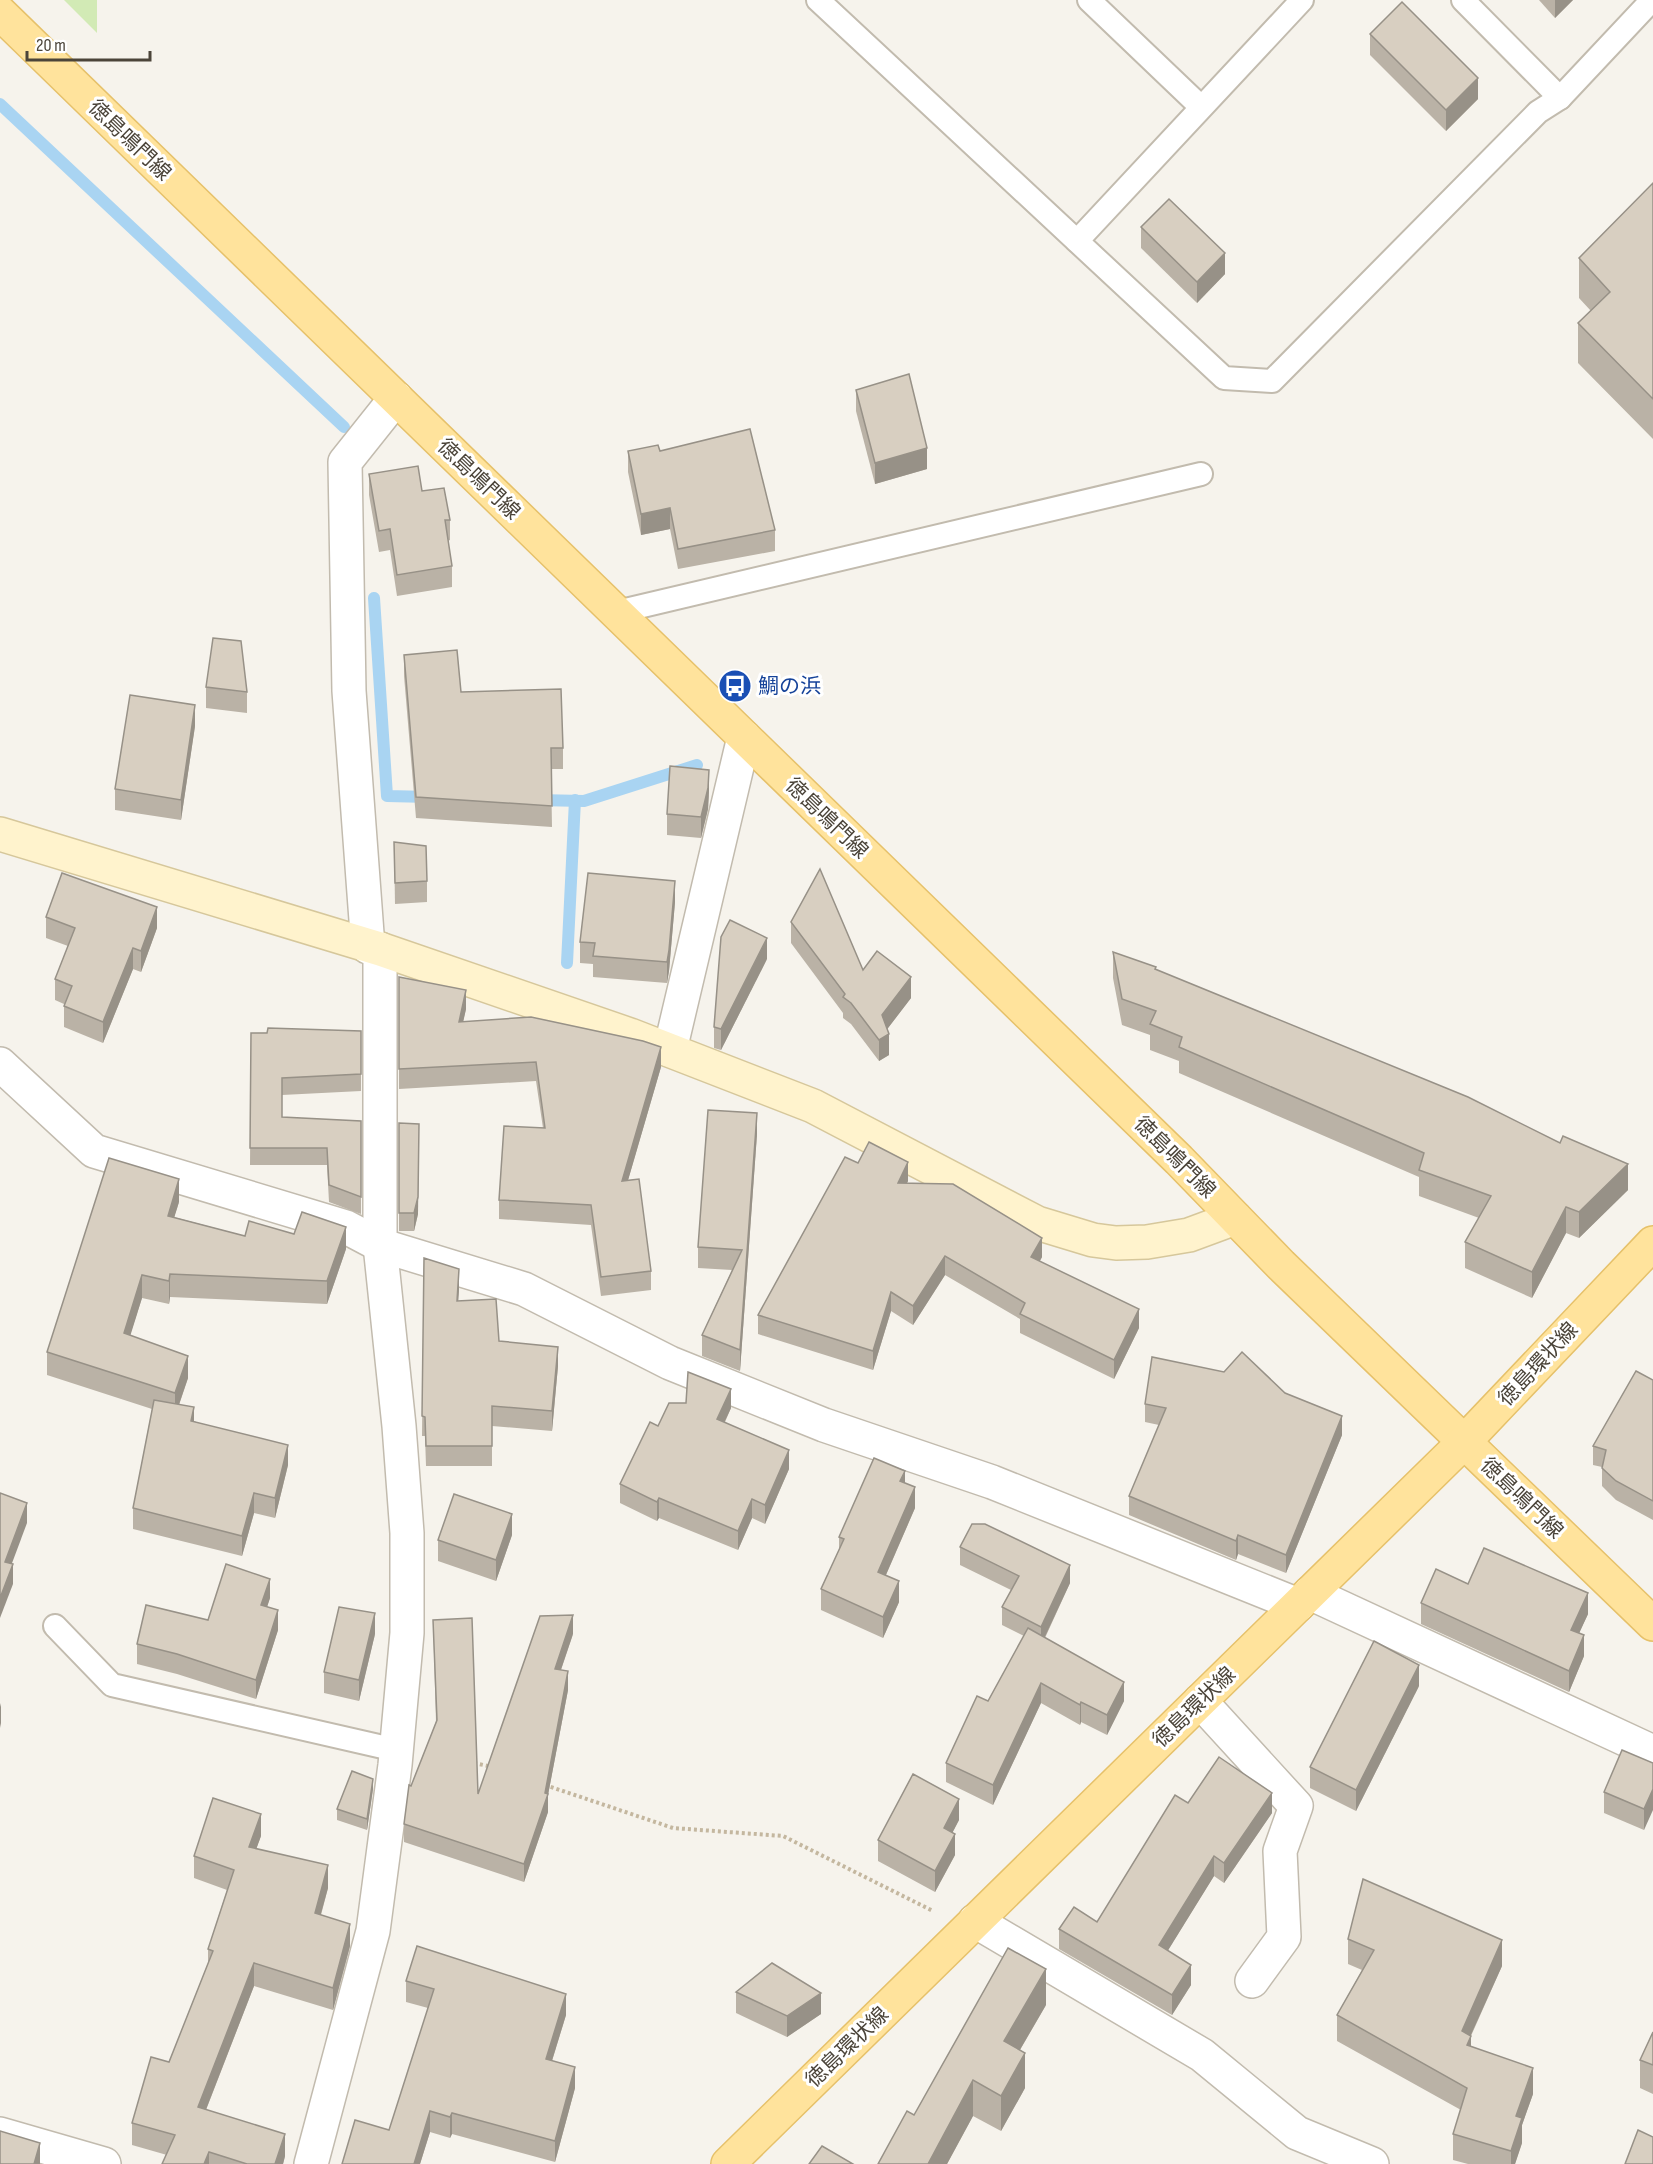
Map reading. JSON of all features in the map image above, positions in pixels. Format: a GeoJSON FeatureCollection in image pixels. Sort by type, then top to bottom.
{"type":"FeatureCollection","features":[{"type":"Feature","properties":{"kind":"main road","name":"徳島鳴門線"},"geometry":{"type":"LineString","coordinates":[[0,13],[1653,1624]]}},
{"type":"Feature","properties":{"kind":"main road","name":"徳島環状線"},"geometry":{"type":"LineString","coordinates":[[728,2164],[1464,1442],[1653,1243]]}},
{"type":"Feature","properties":{"kind":"street"},"geometry":{"type":"LineString","coordinates":[[311,2164],[373,1931],[396,1750],[407,1633],[407,1533],[399,1426],[380,1245],[374,948],[349,691],[345,462],[396,398]]}},
{"type":"Feature","properties":{"kind":"street"},"geometry":{"type":"LineString","coordinates":[[670,1050],[744,737]]}},
{"type":"Feature","properties":{"kind":"street"},"geometry":{"type":"LineString","coordinates":[[0,834],[374,948],[670,1050],[813,1106],[1037,1223],[1093,1240],[1116,1243],[1147,1242],[1189,1235],[1235,1218]]}},
{"type":"Feature","properties":{"kind":"street"},"geometry":{"type":"LineString","coordinates":[[0,1064],[94,1151],[346,1227],[380,1245],[524,1289],[670,1363],[824,1425],[992,1482],[1304,1599],[1653,1752]]}},
{"type":"Feature","properties":{"kind":"street"},"geometry":{"type":"LineString","coordinates":[[1200,1701],[1296,1806],[1280,1851],[1284,1937],[1252,1981]]}},
{"type":"Feature","properties":{"kind":"street"},"geometry":{"type":"LineString","coordinates":[[971,1925],[1202,2055],[1297,2133],[1372,2164]]}},
{"type":"Feature","properties":{"kind":"street"},"geometry":{"type":"LineString","coordinates":[[0,2134],[67,2159],[104,2164]]}},
{"type":"Feature","properties":{"kind":"lane"},"geometry":{"type":"LineString","coordinates":[[818,0],[1224,378],[1272,381],[1538,112],[1560,98],[1652,0]]}},
{"type":"Feature","properties":{"kind":"lane"},"geometry":{"type":"LineString","coordinates":[[1089,0],[1201,107]]}},
{"type":"Feature","properties":{"kind":"lane"},"geometry":{"type":"LineString","coordinates":[[1077,241],[1302,0]]}},
{"type":"Feature","properties":{"kind":"lane"},"geometry":{"type":"LineString","coordinates":[[1463,0],[1560,98]]}},
{"type":"Feature","properties":{"kind":"lane"},"geometry":{"type":"LineString","coordinates":[[617,612],[1201,474]]}},
{"type":"Feature","properties":{"kind":"lane"},"geometry":{"type":"LineString","coordinates":[[55,1626],[112,1685],[396,1750]]}},
{"type":"Feature","properties":{"kind":"path"},"geometry":{"type":"LineString","coordinates":[[474,1763],[496,1768]]}},
{"type":"Feature","properties":{"kind":"path"},"geometry":{"type":"LineString","coordinates":[[540,1783],[673,1828],[783,1836],[971,1925]]}},
{"type":"Feature","properties":{"kind":"green space"},"geometry":{"type":"Polygon","coordinates":[[[64,0],[97,0],[97,33],[64,0]]]}},
{"type":"Feature","properties":{"kind":"building"},"geometry":{"type":"Polygon","coordinates":[[[1402,2],[1478,78],[1446,110],[1370,34],[1402,2]]]}},
{"type":"Feature","properties":{"kind":"building"},"geometry":{"type":"Polygon","coordinates":[[[1653,183],[1653,399],[1578,323],[1610,292],[1579,258],[1653,183]]]}},
{"type":"Feature","properties":{"kind":"building"},"geometry":{"type":"Polygon","coordinates":[[[1169,199],[1225,253],[1197,282],[1141,227],[1169,199]]]}},
{"type":"Feature","properties":{"kind":"building"},"geometry":{"type":"Polygon","coordinates":[[[909,374],[927,448],[875,463],[856,390],[909,374]]]}},
{"type":"Feature","properties":{"kind":"building"},"geometry":{"type":"Polygon","coordinates":[[[750,429],[775,530],[678,549],[670,508],[641,514],[628,451],[658,445],[660,451],[750,429]]]}},
{"type":"Feature","properties":{"kind":"building"},"geometry":{"type":"Polygon","coordinates":[[[418,466],[422,491],[444,488],[450,520],[445,520],[452,566],[397,575],[390,529],[379,531],[369,474],[418,466]]]}},
{"type":"Feature","properties":{"kind":"building"},"geometry":{"type":"Polygon","coordinates":[[[213,638],[241,641],[247,692],[206,687],[213,638]]]}},
{"type":"Feature","properties":{"kind":"building"},"geometry":{"type":"Polygon","coordinates":[[[457,650],[461,692],[561,689],[563,748],[551,748],[552,806],[416,797],[404,655],[457,650]]]}},
{"type":"Feature","properties":{"kind":"building"},"geometry":{"type":"Polygon","coordinates":[[[130,695],[195,705],[181,800],[115,789],[130,695]]]}},
{"type":"Feature","properties":{"kind":"building"},"geometry":{"type":"Polygon","coordinates":[[[670,766],[709,770],[708,788],[701,817],[667,814],[670,766]]]}},
{"type":"Feature","properties":{"kind":"building"},"geometry":{"type":"Polygon","coordinates":[[[394,842],[426,846],[427,881],[395,883],[394,842]]]}},
{"type":"Feature","properties":{"kind":"building"},"geometry":{"type":"Polygon","coordinates":[[[820,869],[863,970],[877,951],[911,977],[882,1015],[889,1034],[879,1040],[851,1003],[843,997],[845,994],[791,922],[820,869]]]}},
{"type":"Feature","properties":{"kind":"building"},"geometry":{"type":"Polygon","coordinates":[[[62,873],[157,907],[141,951],[133,948],[103,1022],[64,1006],[72,986],[55,979],[75,928],[46,917],[62,873]]]}},
{"type":"Feature","properties":{"kind":"building"},"geometry":{"type":"Polygon","coordinates":[[[588,873],[675,881],[667,962],[593,956],[595,943],[580,942],[588,873]]]}},
{"type":"Feature","properties":{"kind":"building"},"geometry":{"type":"Polygon","coordinates":[[[730,920],[767,938],[721,1029],[714,1027],[721,937],[730,920]]]}},
{"type":"Feature","properties":{"kind":"building"},"geometry":{"type":"Polygon","coordinates":[[[1113,952],[1156,967],[1155,969],[1468,1097],[1560,1143],[1563,1136],[1628,1164],[1579,1212],[1566,1207],[1532,1272],[1465,1242],[1491,1196],[1419,1170],[1424,1153],[1179,1047],[1182,1037],[1150,1024],[1156,1011],[1122,999],[1113,952]]]}},
{"type":"Feature","properties":{"kind":"building"},"geometry":{"type":"Polygon","coordinates":[[[399,977],[466,990],[459,1022],[531,1017],[661,1047],[622,1181],[639,1179],[651,1271],[601,1277],[591,1205],[499,1200],[504,1126],[545,1128],[536,1062],[399,1069],[399,977]]]}},
{"type":"Feature","properties":{"kind":"building"},"geometry":{"type":"Polygon","coordinates":[[[268,1028],[361,1031],[361,1074],[282,1078],[282,1117],[361,1121],[361,1197],[329,1185],[327,1148],[250,1148],[251,1033],[267,1033],[268,1028]]]}},
{"type":"Feature","properties":{"kind":"building"},"geometry":{"type":"Polygon","coordinates":[[[708,1110],[757,1113],[740,1350],[702,1335],[742,1250],[698,1247],[708,1110]]]}},
{"type":"Feature","properties":{"kind":"building"},"geometry":{"type":"Polygon","coordinates":[[[399,1123],[419,1124],[418,1197],[414,1213],[399,1213],[399,1123]]]}},
{"type":"Feature","properties":{"kind":"building"},"geometry":{"type":"Polygon","coordinates":[[[869,1142],[908,1162],[898,1183],[953,1184],[1042,1238],[1031,1257],[1139,1309],[1114,1360],[1020,1314],[1025,1303],[945,1256],[913,1306],[891,1292],[873,1351],[758,1315],[845,1157],[858,1163],[869,1142]]]}},
{"type":"Feature","properties":{"kind":"building"},"geometry":{"type":"Polygon","coordinates":[[[109,1158],[179,1179],[168,1216],[245,1236],[249,1221],[294,1234],[302,1212],[346,1227],[327,1281],[170,1274],[169,1281],[142,1275],[124,1333],[188,1356],[175,1393],[47,1352],[109,1158]]]}},
{"type":"Feature","properties":{"kind":"building"},"geometry":{"type":"Polygon","coordinates":[[[424,1258],[459,1269],[457,1301],[496,1299],[499,1341],[558,1347],[552,1411],[492,1406],[492,1446],[426,1446],[425,1417],[422,1416],[424,1258]]]}},
{"type":"Feature","properties":{"kind":"building"},"geometry":{"type":"Polygon","coordinates":[[[1242,1352],[1285,1393],[1342,1416],[1286,1555],[1238,1535],[1236,1541],[1129,1496],[1166,1408],[1145,1404],[1152,1357],[1224,1372],[1242,1352]]]}},
{"type":"Feature","properties":{"kind":"building"},"geometry":{"type":"Polygon","coordinates":[[[1636,1371],[1653,1380],[1653,1501],[1616,1481],[1602,1468],[1606,1450],[1593,1446],[1636,1371]]]}},
{"type":"Feature","properties":{"kind":"building"},"geometry":{"type":"Polygon","coordinates":[[[688,1372],[731,1389],[717,1419],[789,1450],[765,1505],[752,1499],[738,1531],[659,1498],[657,1502],[620,1484],[650,1422],[658,1426],[669,1403],[686,1403],[688,1372]]]}},
{"type":"Feature","properties":{"kind":"building"},"geometry":{"type":"Polygon","coordinates":[[[154,1400],[194,1407],[191,1421],[288,1445],[275,1498],[254,1493],[242,1536],[133,1508],[154,1400]]]}},
{"type":"Feature","properties":{"kind":"building"},"geometry":{"type":"Polygon","coordinates":[[[874,1458],[905,1471],[900,1481],[915,1487],[878,1572],[899,1581],[883,1617],[821,1589],[844,1539],[839,1537],[874,1458]]]}},
{"type":"Feature","properties":{"kind":"building"},"geometry":{"type":"Polygon","coordinates":[[[0,1493],[27,1503],[5,1562],[13,1564],[0,1598],[0,1493]]]}},
{"type":"Feature","properties":{"kind":"building"},"geometry":{"type":"Polygon","coordinates":[[[454,1494],[512,1514],[496,1560],[438,1540],[454,1494]]]}},
{"type":"Feature","properties":{"kind":"building"},"geometry":{"type":"Polygon","coordinates":[[[972,1524],[985,1524],[1070,1565],[1041,1627],[1002,1607],[1019,1576],[960,1547],[972,1524]]]}},
{"type":"Feature","properties":{"kind":"building"},"geometry":{"type":"Polygon","coordinates":[[[1484,1548],[1588,1593],[1571,1630],[1584,1635],[1569,1671],[1421,1603],[1436,1569],[1468,1584],[1484,1548]]]}},
{"type":"Feature","properties":{"kind":"building"},"geometry":{"type":"Polygon","coordinates":[[[226,1564],[270,1579],[261,1605],[278,1610],[256,1680],[177,1654],[137,1644],[146,1605],[208,1620],[226,1564]]]}},
{"type":"Feature","properties":{"kind":"building"},"geometry":{"type":"Polygon","coordinates":[[[339,1607],[375,1613],[359,1680],[324,1672],[339,1607]]]}},
{"type":"Feature","properties":{"kind":"building"},"geometry":{"type":"Polygon","coordinates":[[[573,1615],[555,1669],[568,1671],[545,1793],[548,1794],[524,1864],[404,1824],[409,1785],[411,1786],[437,1720],[433,1620],[472,1618],[478,1794],[540,1616],[573,1615]]]}},
{"type":"Feature","properties":{"kind":"building"},"geometry":{"type":"Polygon","coordinates":[[[1028,1628],[1124,1682],[1107,1715],[1081,1702],[1080,1705],[1041,1683],[993,1785],[946,1763],[977,1696],[988,1701],[1028,1628]]]}},
{"type":"Feature","properties":{"kind":"building"},"geometry":{"type":"Polygon","coordinates":[[[1374,1641],[1419,1665],[1356,1790],[1310,1767],[1374,1641]]]}},
{"type":"Feature","properties":{"kind":"building"},"geometry":{"type":"Polygon","coordinates":[[[1622,1750],[1653,1763],[1653,1789],[1644,1809],[1604,1792],[1622,1750]]]}},
{"type":"Feature","properties":{"kind":"building"},"geometry":{"type":"Polygon","coordinates":[[[1219,1757],[1272,1793],[1224,1863],[1214,1856],[1159,1945],[1191,1965],[1172,1995],[1059,1929],[1074,1907],[1097,1922],[1175,1795],[1188,1803],[1219,1757]]]}},
{"type":"Feature","properties":{"kind":"building"},"geometry":{"type":"Polygon","coordinates":[[[352,1771],[373,1779],[367,1819],[337,1809],[352,1771]]]}},
{"type":"Feature","properties":{"kind":"building"},"geometry":{"type":"Polygon","coordinates":[[[913,1774],[959,1799],[944,1828],[955,1834],[935,1871],[878,1840],[913,1774]]]}},
{"type":"Feature","properties":{"kind":"building"},"geometry":{"type":"Polygon","coordinates":[[[213,1798],[261,1814],[249,1847],[328,1865],[315,1913],[350,1924],[333,1988],[254,1963],[198,2107],[285,2134],[275,2164],[247,2164],[209,2152],[204,2164],[162,2164],[175,2135],[132,2123],[151,2057],[169,2062],[213,1951],[208,1949],[234,1870],[194,1856],[213,1798]]]}},
{"type":"Feature","properties":{"kind":"building"},"geometry":{"type":"Polygon","coordinates":[[[1363,1879],[1502,1940],[1462,2031],[1471,2036],[1467,2045],[1533,2068],[1516,2116],[1522,2118],[1511,2151],[1453,2134],[1467,2088],[1337,2015],[1374,1950],[1348,1939],[1363,1879]]]}},
{"type":"Feature","properties":{"kind":"building"},"geometry":{"type":"Polygon","coordinates":[[[417,1946],[566,1994],[546,2059],[575,2067],[555,2141],[452,2113],[450,2117],[430,2111],[414,2164],[342,2164],[355,2120],[389,2130],[434,1989],[406,1981],[417,1946]]]}},
{"type":"Feature","properties":{"kind":"building"},"geometry":{"type":"Polygon","coordinates":[[[1008,1948],[1046,1969],[1004,2041],[1025,2053],[1001,2096],[973,2080],[928,2164],[878,2164],[907,2111],[914,2115],[1008,1948]]]}},
{"type":"Feature","properties":{"kind":"building"},"geometry":{"type":"Polygon","coordinates":[[[772,1963],[821,1993],[787,2016],[736,1992],[772,1963]]]}},
{"type":"Feature","properties":{"kind":"building"},"geometry":{"type":"Polygon","coordinates":[[[1653,2032],[1653,2065],[1640,2060],[1653,2032]]]}},
{"type":"Feature","properties":{"kind":"building"},"geometry":{"type":"Polygon","coordinates":[[[1638,2130],[1653,2137],[1653,2164],[1625,2164],[1638,2130]]]}},
{"type":"Feature","properties":{"kind":"building"},"geometry":{"type":"Polygon","coordinates":[[[0,2131],[40,2143],[34,2164],[0,2164],[0,2131]]]}},
{"type":"Feature","properties":{"kind":"building"},"geometry":{"type":"Polygon","coordinates":[[[822,2146],[853,2164],[809,2164],[822,2146]]]}},
{"type":"Feature","properties":{"kind":"waterway"},"geometry":{"type":"LineString","coordinates":[[0,104],[344,427]]}},
{"type":"Feature","properties":{"kind":"waterway"},"geometry":{"type":"LineString","coordinates":[[374,598],[387,796],[430,797]]}},
{"type":"Feature","properties":{"kind":"waterway"},"geometry":{"type":"LineString","coordinates":[[537,800],[584,801],[697,765]]}},
{"type":"Feature","properties":{"kind":"waterway"},"geometry":{"type":"LineString","coordinates":[[567,963],[575,800]]}},
{"type":"Feature","properties":{"kind":"place","name":"鯛の浜"},"geometry":{"type":"Point","coordinates":[735,686]}}]}
